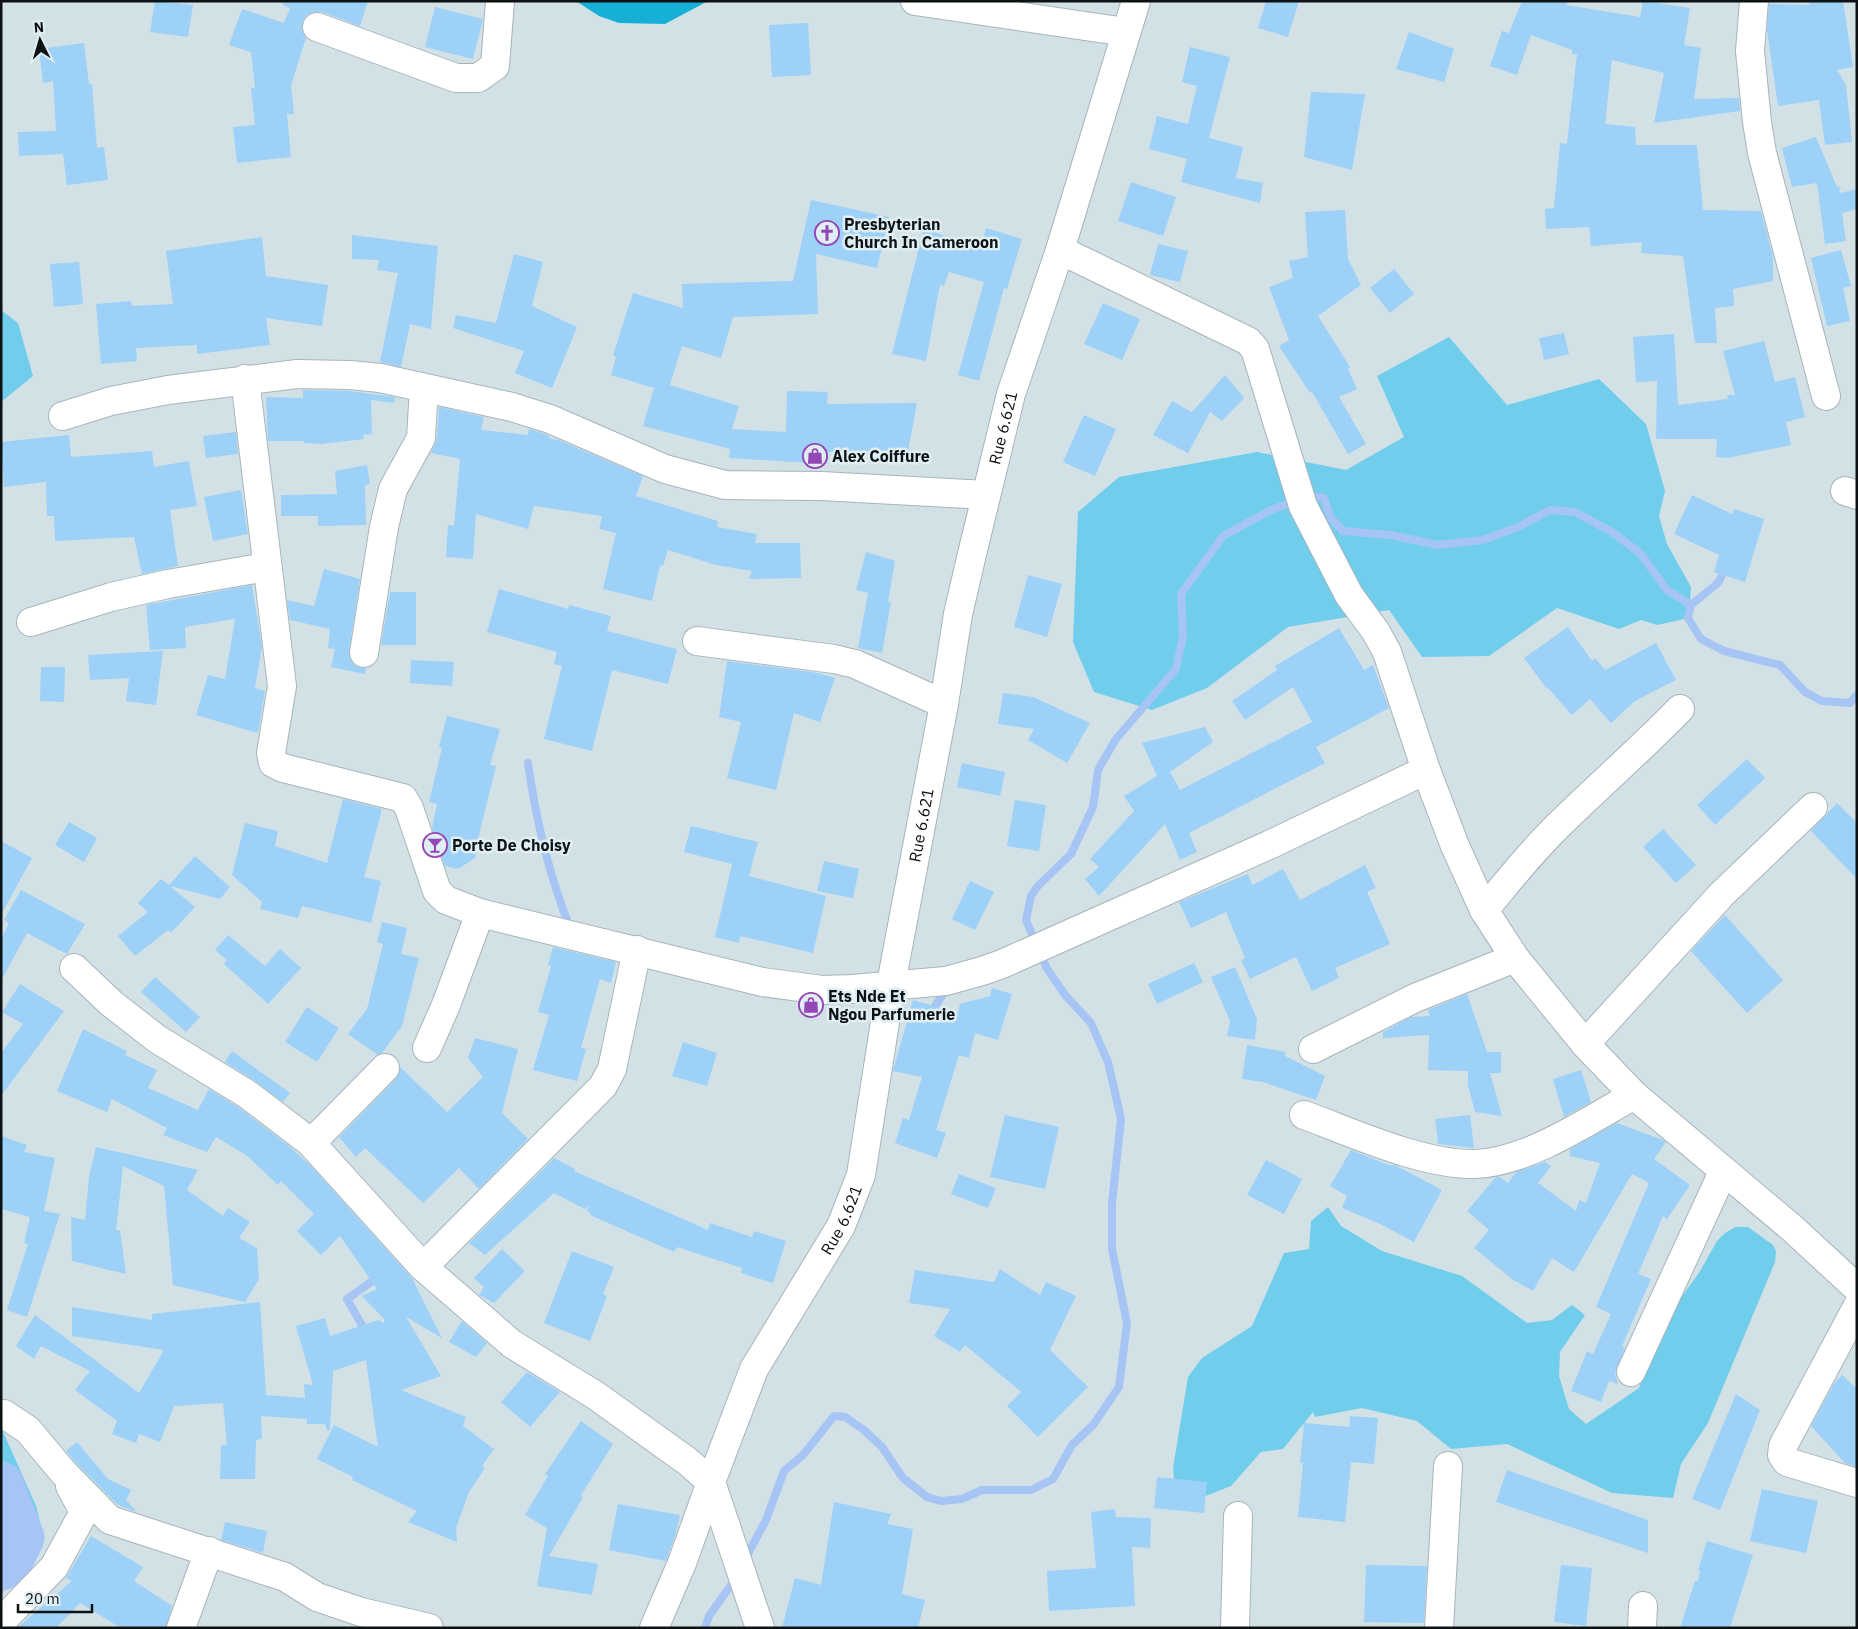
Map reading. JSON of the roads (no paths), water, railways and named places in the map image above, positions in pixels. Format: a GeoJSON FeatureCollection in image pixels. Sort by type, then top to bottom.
{"type":"FeatureCollection","features":[{"type":"Feature","properties":{"kind":"street"},"geometry":{"type":"LineString","coordinates":[[317,27],[456,78],[478,78],[495,66],[500,1]]}},
{"type":"Feature","properties":{"kind":"street","name":"Rue 6.621"},"geometry":{"type":"LineString","coordinates":[[654,1628],[676,1579],[754,1369],[841,1226],[861,1175],[891,984],[944,704],[958,614],[1011,394],[1060,250],[1136,1]]}},
{"type":"Feature","properties":{"kind":"street"},"geometry":{"type":"LineString","coordinates":[[1754,1],[1750,51],[1762,153],[1826,396]]}},
{"type":"Feature","properties":{"kind":"street"},"geometry":{"type":"LineString","coordinates":[[928,2],[1126,32]]}},
{"type":"Feature","properties":{"kind":"street"},"geometry":{"type":"LineString","coordinates":[[1060,250],[1248,341],[1254,350],[1302,506],[1349,595],[1376,632],[1387,652],[1426,770],[1454,846],[1484,910],[1515,958],[1585,1044],[1634,1095],[1723,1172],[1793,1228],[1857,1288]]}},
{"type":"Feature","properties":{"kind":"street"},"geometry":{"type":"LineString","coordinates":[[63,416],[111,401],[245,379],[298,374],[350,375],[380,378],[512,407],[543,417],[666,469],[725,485],[820,486],[986,495]]}},
{"type":"Feature","properties":{"kind":"street"},"geometry":{"type":"LineString","coordinates":[[245,379],[266,568],[282,686],[271,753],[273,763],[283,768],[403,798],[409,808],[437,891],[446,900],[480,913],[762,982],[794,988],[852,989],[891,984],[946,981],[1002,964],[1049,941],[1269,845],[1426,770]]}},
{"type":"Feature","properties":{"kind":"street"},"geometry":{"type":"LineString","coordinates":[[364,653],[384,527],[393,489],[421,438],[424,388]]}},
{"type":"Feature","properties":{"kind":"street"},"geometry":{"type":"LineString","coordinates":[[31,622],[130,593],[266,568]]}},
{"type":"Feature","properties":{"kind":"street"},"geometry":{"type":"LineString","coordinates":[[697,641],[834,659],[855,664],[944,704]]}},
{"type":"Feature","properties":{"kind":"street"},"geometry":{"type":"LineString","coordinates":[[1484,910],[1559,825],[1680,709]]}},
{"type":"Feature","properties":{"kind":"street"},"geometry":{"type":"LineString","coordinates":[[1585,1044],[1722,894],[1813,807]]}},
{"type":"Feature","properties":{"kind":"street"},"geometry":{"type":"LineString","coordinates":[[427,1048],[446,1005],[480,913]]}},
{"type":"Feature","properties":{"kind":"street"},"geometry":{"type":"LineString","coordinates":[[423,1267],[603,1086],[612,1069],[637,950]]}},
{"type":"Feature","properties":{"kind":"street"},"geometry":{"type":"LineString","coordinates":[[1313,1048],[1415,998],[1515,958]]}},
{"type":"Feature","properties":{"kind":"street"},"geometry":{"type":"LineString","coordinates":[[74,968],[111,1003],[157,1039],[247,1094],[310,1142],[423,1267],[512,1344],[595,1395],[687,1461],[711,1482],[760,1628]]}},
{"type":"Feature","properties":{"kind":"street"},"geometry":{"type":"LineString","coordinates":[[310,1142],[385,1068]]}},
{"type":"Feature","properties":{"kind":"street"},"geometry":{"type":"LineString","coordinates":[[1304,1115],[1397,1148],[1450,1163],[1476,1164],[1505,1158],[1545,1144],[1634,1095]]}},
{"type":"Feature","properties":{"kind":"street"},"geometry":{"type":"LineString","coordinates":[[1631,1372],[1723,1172]]}},
{"type":"Feature","properties":{"kind":"street"},"geometry":{"type":"LineString","coordinates":[[1857,1307],[1783,1446],[1782,1455],[1787,1462],[1857,1483]]}},
{"type":"Feature","properties":{"kind":"street"},"geometry":{"type":"LineString","coordinates":[[4,1414],[28,1430],[63,1472],[110,1520],[285,1577],[317,1597],[361,1612],[430,1628]]}},
{"type":"Feature","properties":{"kind":"street"},"geometry":{"type":"LineString","coordinates":[[1439,1628],[1448,1466]]}},
{"type":"Feature","properties":{"kind":"street"},"geometry":{"type":"LineString","coordinates":[[1,1622],[54,1566],[84,1512],[63,1472]]}},
{"type":"Feature","properties":{"kind":"street"},"geometry":{"type":"LineString","coordinates":[[1235,1628],[1238,1516]]}},
{"type":"Feature","properties":{"kind":"street"},"geometry":{"type":"LineString","coordinates":[[181,1628],[209,1551]]}},
{"type":"Feature","properties":{"kind":"waterway"},"geometry":{"type":"LineString","coordinates":[[744,1561],[766,1520],[784,1471],[803,1455],[834,1416],[845,1417],[864,1430],[882,1447],[903,1478],[927,1497],[941,1501],[962,1499],[982,1490],[1031,1490],[1053,1479],[1072,1445],[1093,1425],[1119,1387],[1127,1323],[1112,1249],[1112,1203],[1121,1119],[1108,1062],[1091,1023],[1065,995],[1046,967],[1026,920],[1031,896],[1037,887],[1071,854],[1093,807],[1098,770],[1116,739],[1176,669],[1183,636],[1181,594],[1223,536],[1271,510],[1310,496],[1324,498],[1330,517],[1343,531],[1390,535],[1438,545],[1483,540],[1518,527],[1550,510],[1575,512],[1612,532],[1640,553],[1667,590],[1691,605],[1688,618],[1701,639],[1724,651],[1780,665],[1805,692],[1822,701],[1850,703],[1857,695]]}},
{"type":"Feature","properties":{"kind":"waterway"},"geometry":{"type":"LineString","coordinates":[[1691,605],[1718,583],[1727,566]]}},
{"type":"Feature","properties":{"kind":"waterway"},"geometry":{"type":"LineString","coordinates":[[528,763],[544,847],[570,928]]}},
{"type":"Feature","properties":{"kind":"waterway"},"geometry":{"type":"LineString","coordinates":[[930,1014],[947,988]]}},
{"type":"Feature","properties":{"kind":"waterway"},"geometry":{"type":"LineString","coordinates":[[367,1334],[347,1299],[378,1277]]}},
{"type":"Feature","properties":{"kind":"waterway"},"geometry":{"type":"LineString","coordinates":[[1,1484],[22,1538],[12,1558],[1,1568]]}},
{"type":"Feature","properties":{"kind":"waterway"},"geometry":{"type":"LineString","coordinates":[[705,1628],[709,1616],[736,1578]]}},
{"type":"Feature","properties":{"kind":"place","name":"Presbyterian Church In Cameroon"},"geometry":{"type":"Point","coordinates":[827,233]}},
{"type":"Feature","properties":{"kind":"place","name":"Alex Coiffure"},"geometry":{"type":"Point","coordinates":[815,456]}},
{"type":"Feature","properties":{"kind":"place","name":"Porte De Choisy"},"geometry":{"type":"Point","coordinates":[435,845]}},
{"type":"Feature","properties":{"kind":"place","name":"Ets Nde Et Ngou Parfumerie"},"geometry":{"type":"Point","coordinates":[811,1005]}}]}
